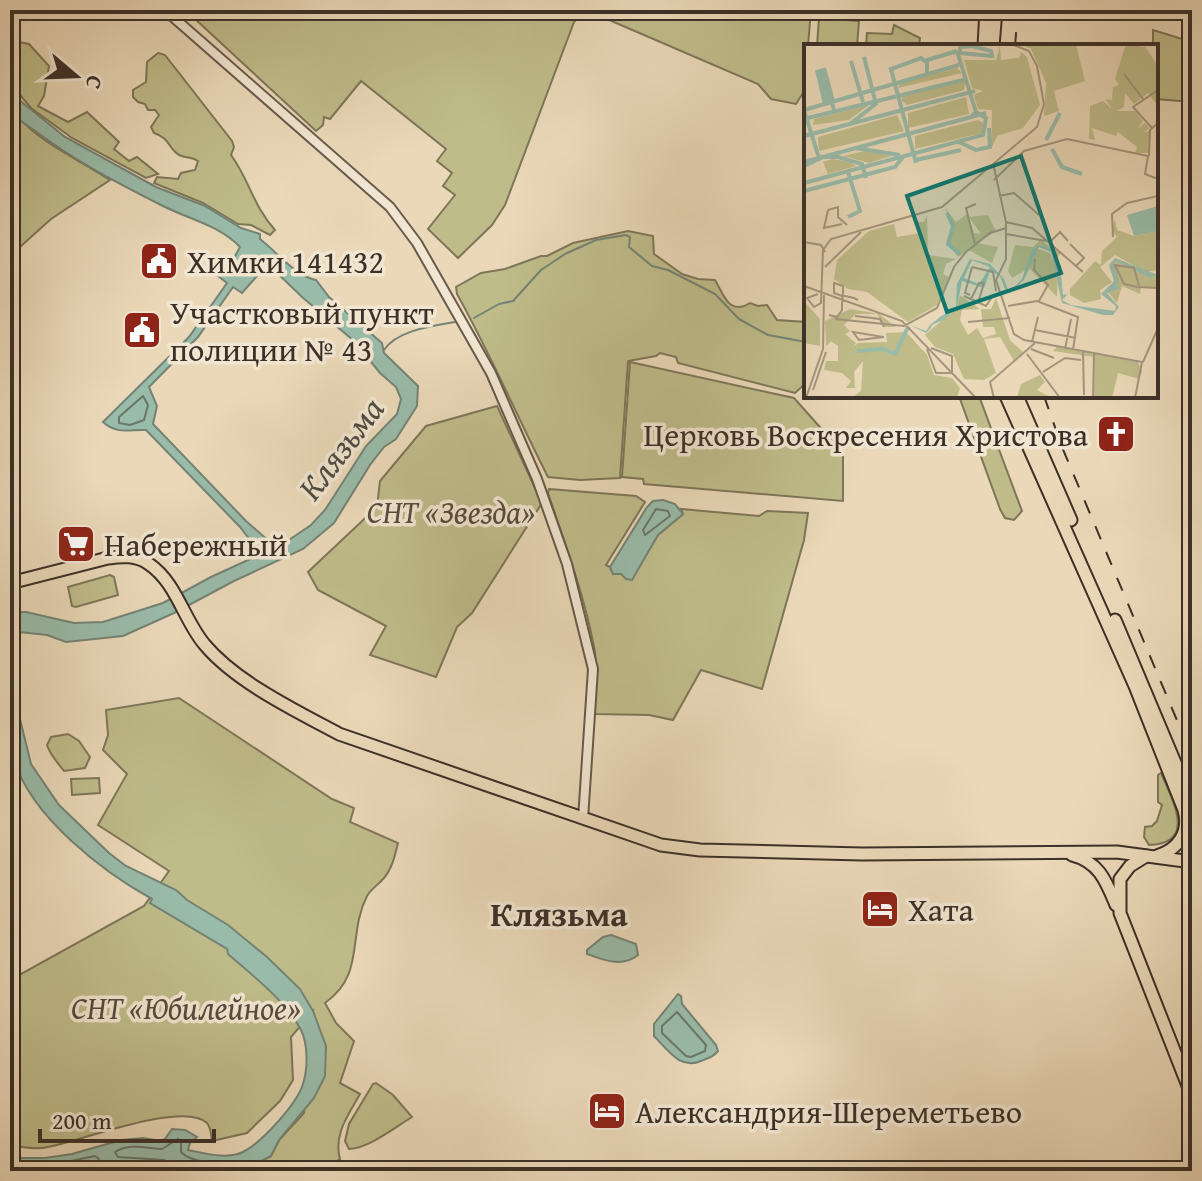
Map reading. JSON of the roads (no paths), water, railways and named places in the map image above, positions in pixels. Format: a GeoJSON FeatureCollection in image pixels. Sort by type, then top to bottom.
{"type":"FeatureCollection","features":[{"type":"Feature","properties":{"kind":"main road"},"geometry":{"type":"LineString","coordinates":[[984,44],[986,10]]}},
{"type":"Feature","properties":{"kind":"main road"},"geometry":{"type":"LineString","coordinates":[[993,44],[996,10]]}},
{"type":"Feature","properties":{"kind":"main road"},"geometry":{"type":"LineString","coordinates":[[1007,398],[1123,658],[1184,810],[1186,825],[1178,844],[1130,866],[1120,879],[1120,913]]}},
{"type":"Feature","properties":{"kind":"main road"},"geometry":{"type":"LineString","coordinates":[[1018,398],[1192,803]]}},
{"type":"Feature","properties":{"kind":"main road"},"geometry":{"type":"LineString","coordinates":[[10,583],[86,562],[121,556],[147,563],[159,572],[207,648],[221,662],[302,715],[339,734],[643,840],[700,850],[874,854],[1117,852],[1192,862]]}},
{"type":"Feature","properties":{"kind":"main road"},"geometry":{"type":"LineString","coordinates":[[1067,853],[1095,865],[1103,875],[1192,1096]]}},
{"type":"Feature","properties":{"kind":"street"},"geometry":{"type":"LineString","coordinates":[[165,10],[390,207],[417,243],[491,373],[547,506],[567,564],[591,656],[591,721],[583,819]]}},
{"type":"Feature","properties":{"kind":"water"},"geometry":{"type":"Polygon","coordinates":[[[10,48],[15,59],[14,80],[18,99],[65,137],[156,187],[205,206],[241,228],[260,234],[260,239],[286,263],[316,280],[329,297],[382,343],[384,353],[418,386],[417,406],[396,439],[384,447],[370,465],[334,523],[303,549],[123,636],[66,642],[47,635],[10,631],[10,612],[26,612],[74,623],[103,622],[163,603],[257,556],[240,527],[146,430],[119,430],[103,422],[189,337],[227,283],[218,276],[240,247],[212,227],[97,171],[19,120],[11,109],[8,88],[10,48]],[[261,261],[254,269],[257,276],[242,293],[233,287],[198,337],[149,387],[157,406],[153,424],[246,521],[277,548],[311,525],[325,510],[366,446],[397,414],[401,399],[396,387],[354,341],[261,261]]]}},
{"type":"Feature","properties":{"kind":"water"},"geometry":{"type":"Polygon","coordinates":[[[653,501],[675,504],[683,514],[658,535],[632,580],[621,574],[613,574],[610,567],[647,507],[653,501]]]}},
{"type":"Feature","properties":{"kind":"water"},"geometry":{"type":"Polygon","coordinates":[[[10,694],[31,764],[59,805],[126,866],[176,890],[228,925],[300,989],[313,1011],[326,1046],[325,1076],[314,1098],[279,1140],[271,1156],[255,1164],[223,1171],[114,1165],[86,1171],[10,1171],[10,1158],[72,1154],[121,1140],[143,1138],[160,1141],[172,1129],[185,1130],[197,1137],[188,1150],[223,1156],[243,1152],[268,1132],[294,1102],[303,1084],[306,1056],[305,1042],[294,1019],[268,989],[228,954],[227,949],[150,903],[152,899],[112,874],[72,841],[37,803],[24,783],[13,754],[10,694]]]}},
{"type":"Feature","properties":{"kind":"water"},"geometry":{"type":"Polygon","coordinates":[[[611,935],[636,944],[638,955],[619,962],[587,954],[587,950],[603,937],[611,935]]]}},
{"type":"Feature","properties":{"kind":"water"},"geometry":{"type":"Polygon","coordinates":[[[678,994],[682,1004],[716,1045],[718,1051],[711,1057],[694,1063],[681,1061],[654,1036],[654,1024],[678,994]]]}},
{"type":"Feature","properties":{"kind":"waterway"},"geometry":{"type":"LineString","coordinates":[[474,318],[499,304],[513,301],[541,270],[565,254],[596,240],[626,235],[630,237],[629,247],[652,266],[668,270],[715,294],[739,319],[768,335],[804,342]]}},
{"type":"Feature","properties":{"kind":"waterway"},"geometry":{"type":"LineString","coordinates":[[384,350],[406,333],[455,322]]}},
{"type":"Feature","properties":{"kind":"railway"},"geometry":{"type":"LineString","coordinates":[[1015,44],[1018,10]]}},
{"type":"Feature","properties":{"kind":"railway"},"geometry":{"type":"LineString","coordinates":[[1045,398],[1062,447],[1192,756]]}},
{"type":"Feature","properties":{"kind":"place","name":"Химки 141432"},"geometry":{"type":"Point","coordinates":[159,261]}},
{"type":"Feature","properties":{"kind":"place","name":"Участковый пункт полиции № 43"},"geometry":{"type":"Point","coordinates":[142,330]}},
{"type":"Feature","properties":{"kind":"place","name":"Церковь Воскресения Христова"},"geometry":{"type":"Point","coordinates":[1116,434]}},
{"type":"Feature","properties":{"kind":"place","name":"Набережный"},"geometry":{"type":"Point","coordinates":[76,544]}},
{"type":"Feature","properties":{"kind":"place","name":"Хата"},"geometry":{"type":"Point","coordinates":[880,909]}},
{"type":"Feature","properties":{"kind":"place","name":"Александрия-Шереметьево"},"geometry":{"type":"Point","coordinates":[607,1111]}},
{"type":"Feature","properties":{"kind":"district","name":"Клязьма"},"geometry":{"type":"Point","coordinates":[559,913]}},
{"type":"Feature","properties":{"kind":"park label","name":"СНТ «Звезда»"},"geometry":{"type":"Point","coordinates":[451,511]}},
{"type":"Feature","properties":{"kind":"park label","name":"СНТ «Юбилейное»"},"geometry":{"type":"Point","coordinates":[186,1007]}}]}
